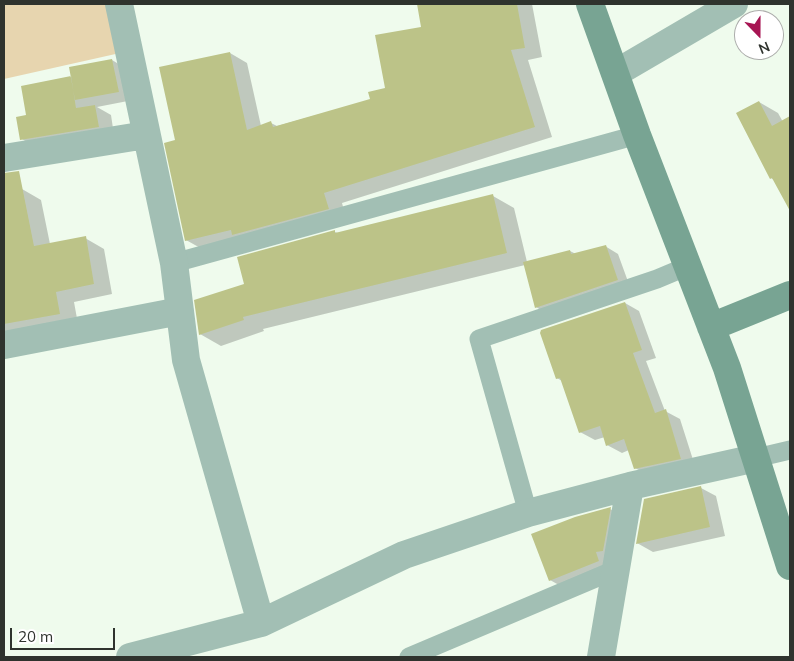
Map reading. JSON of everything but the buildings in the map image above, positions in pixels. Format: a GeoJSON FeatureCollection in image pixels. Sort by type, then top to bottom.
{"type":"FeatureCollection","features":[{"type":"Feature","properties":{"kind":"street"},"geometry":{"type":"LineString","coordinates":[[119,4],[174,263],[186,360],[261,623]]}},
{"type":"Feature","properties":{"kind":"street"},"geometry":{"type":"LineString","coordinates":[[590,4],[637,135],[727,368],[790,566]]}},
{"type":"Feature","properties":{"kind":"street"},"geometry":{"type":"LineString","coordinates":[[616,73],[734,4]]}},
{"type":"Feature","properties":{"kind":"street"},"geometry":{"type":"LineString","coordinates":[[4,158],[146,135]]}},
{"type":"Feature","properties":{"kind":"street"},"geometry":{"type":"LineString","coordinates":[[711,327],[790,295]]}},
{"type":"Feature","properties":{"kind":"street"},"geometry":{"type":"LineString","coordinates":[[4,345],[180,311]]}},
{"type":"Feature","properties":{"kind":"street"},"geometry":{"type":"LineString","coordinates":[[130,657],[183,650],[261,623],[404,555],[528,513],[630,486],[756,458]]}},
{"type":"Feature","properties":{"kind":"street"},"geometry":{"type":"LineString","coordinates":[[601,657],[630,486]]}},
{"type":"Feature","properties":{"kind":"lane"},"geometry":{"type":"LineString","coordinates":[[174,263],[637,135]]}},
{"type":"Feature","properties":{"kind":"lane"},"geometry":{"type":"LineString","coordinates":[[528,513],[479,339],[657,279],[688,266]]}},
{"type":"Feature","properties":{"kind":"lane"},"geometry":{"type":"LineString","coordinates":[[756,458],[790,450]]}},
{"type":"Feature","properties":{"kind":"lane"},"geometry":{"type":"LineString","coordinates":[[409,657],[617,569]]}},
{"type":"Feature","properties":{"kind":"shaded area"},"geometry":{"type":"Polygon","coordinates":[[[4,4],[111,4],[120,53],[4,79],[4,4]]]}}]}
